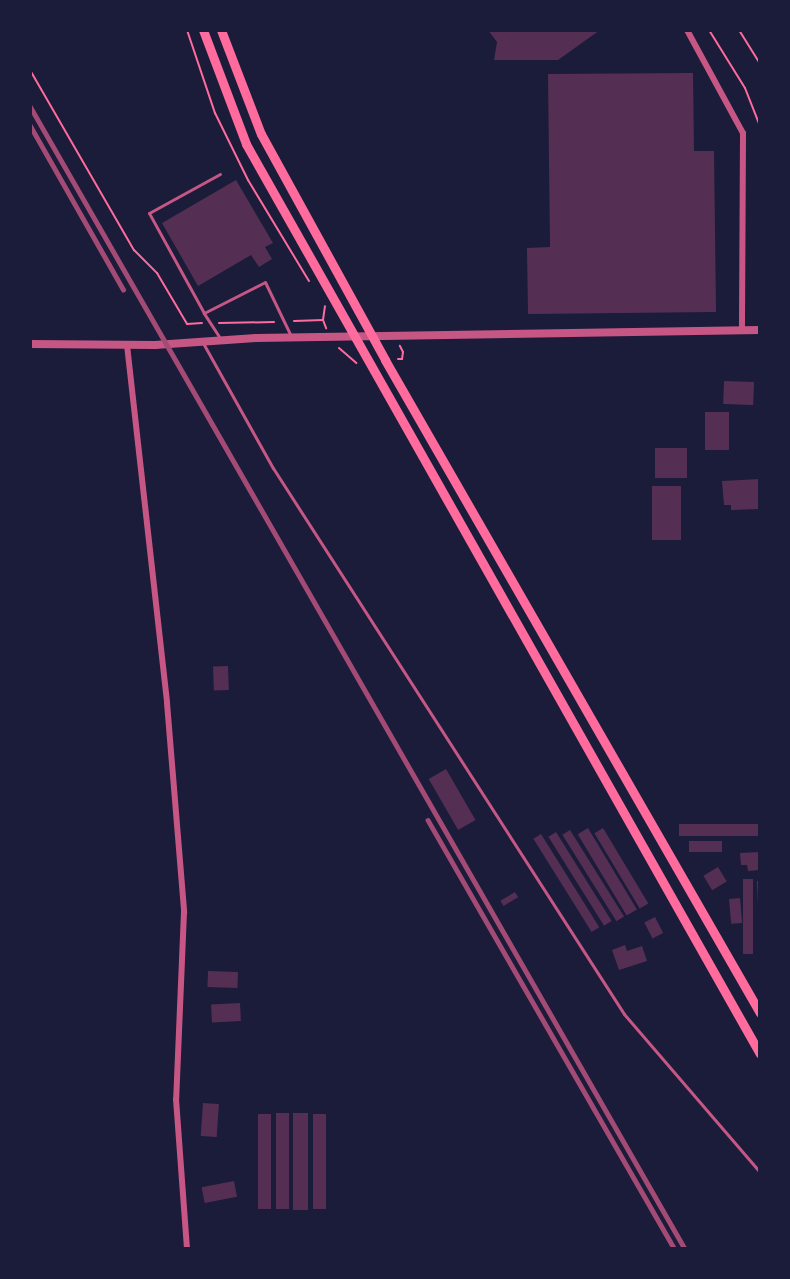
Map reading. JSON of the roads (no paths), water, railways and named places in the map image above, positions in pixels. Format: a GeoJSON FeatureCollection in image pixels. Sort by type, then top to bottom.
{"type":"FeatureCollection","features":[{"type":"Feature","properties":{"kind":"main road"},"geometry":{"type":"LineString","coordinates":[[203,30],[246,144],[760,1054]]}},
{"type":"Feature","properties":{"kind":"main road"},"geometry":{"type":"LineString","coordinates":[[221,30],[261,134],[372,335],[760,1013]]}},
{"type":"Feature","properties":{"kind":"street"},"geometry":{"type":"LineString","coordinates":[[687,30],[743,133],[742,330]]}},
{"type":"Feature","properties":{"kind":"street"},"geometry":{"type":"LineString","coordinates":[[30,344],[128,345],[372,335],[760,330]]}},
{"type":"Feature","properties":{"kind":"street"},"geometry":{"type":"LineString","coordinates":[[128,345],[167,703],[184,912],[176,1099],[187,1249]]}},
{"type":"Feature","properties":{"kind":"lane"},"geometry":{"type":"LineString","coordinates":[[220,174],[149,213],[221,340]]}},
{"type":"Feature","properties":{"kind":"lane"},"geometry":{"type":"LineString","coordinates":[[204,313],[266,282],[291,338]]}},
{"type":"Feature","properties":{"kind":"lane"},"geometry":{"type":"LineString","coordinates":[[202,341],[273,468],[624,1014],[760,1172]]}},
{"type":"Feature","properties":{"kind":"railway"},"geometry":{"type":"LineString","coordinates":[[30,106],[685,1249]]}},
{"type":"Feature","properties":{"kind":"railway"},"geometry":{"type":"LineString","coordinates":[[30,125],[123,289]]}},
{"type":"Feature","properties":{"kind":"railway"},"geometry":{"type":"LineString","coordinates":[[428,820],[675,1249]]}}]}
